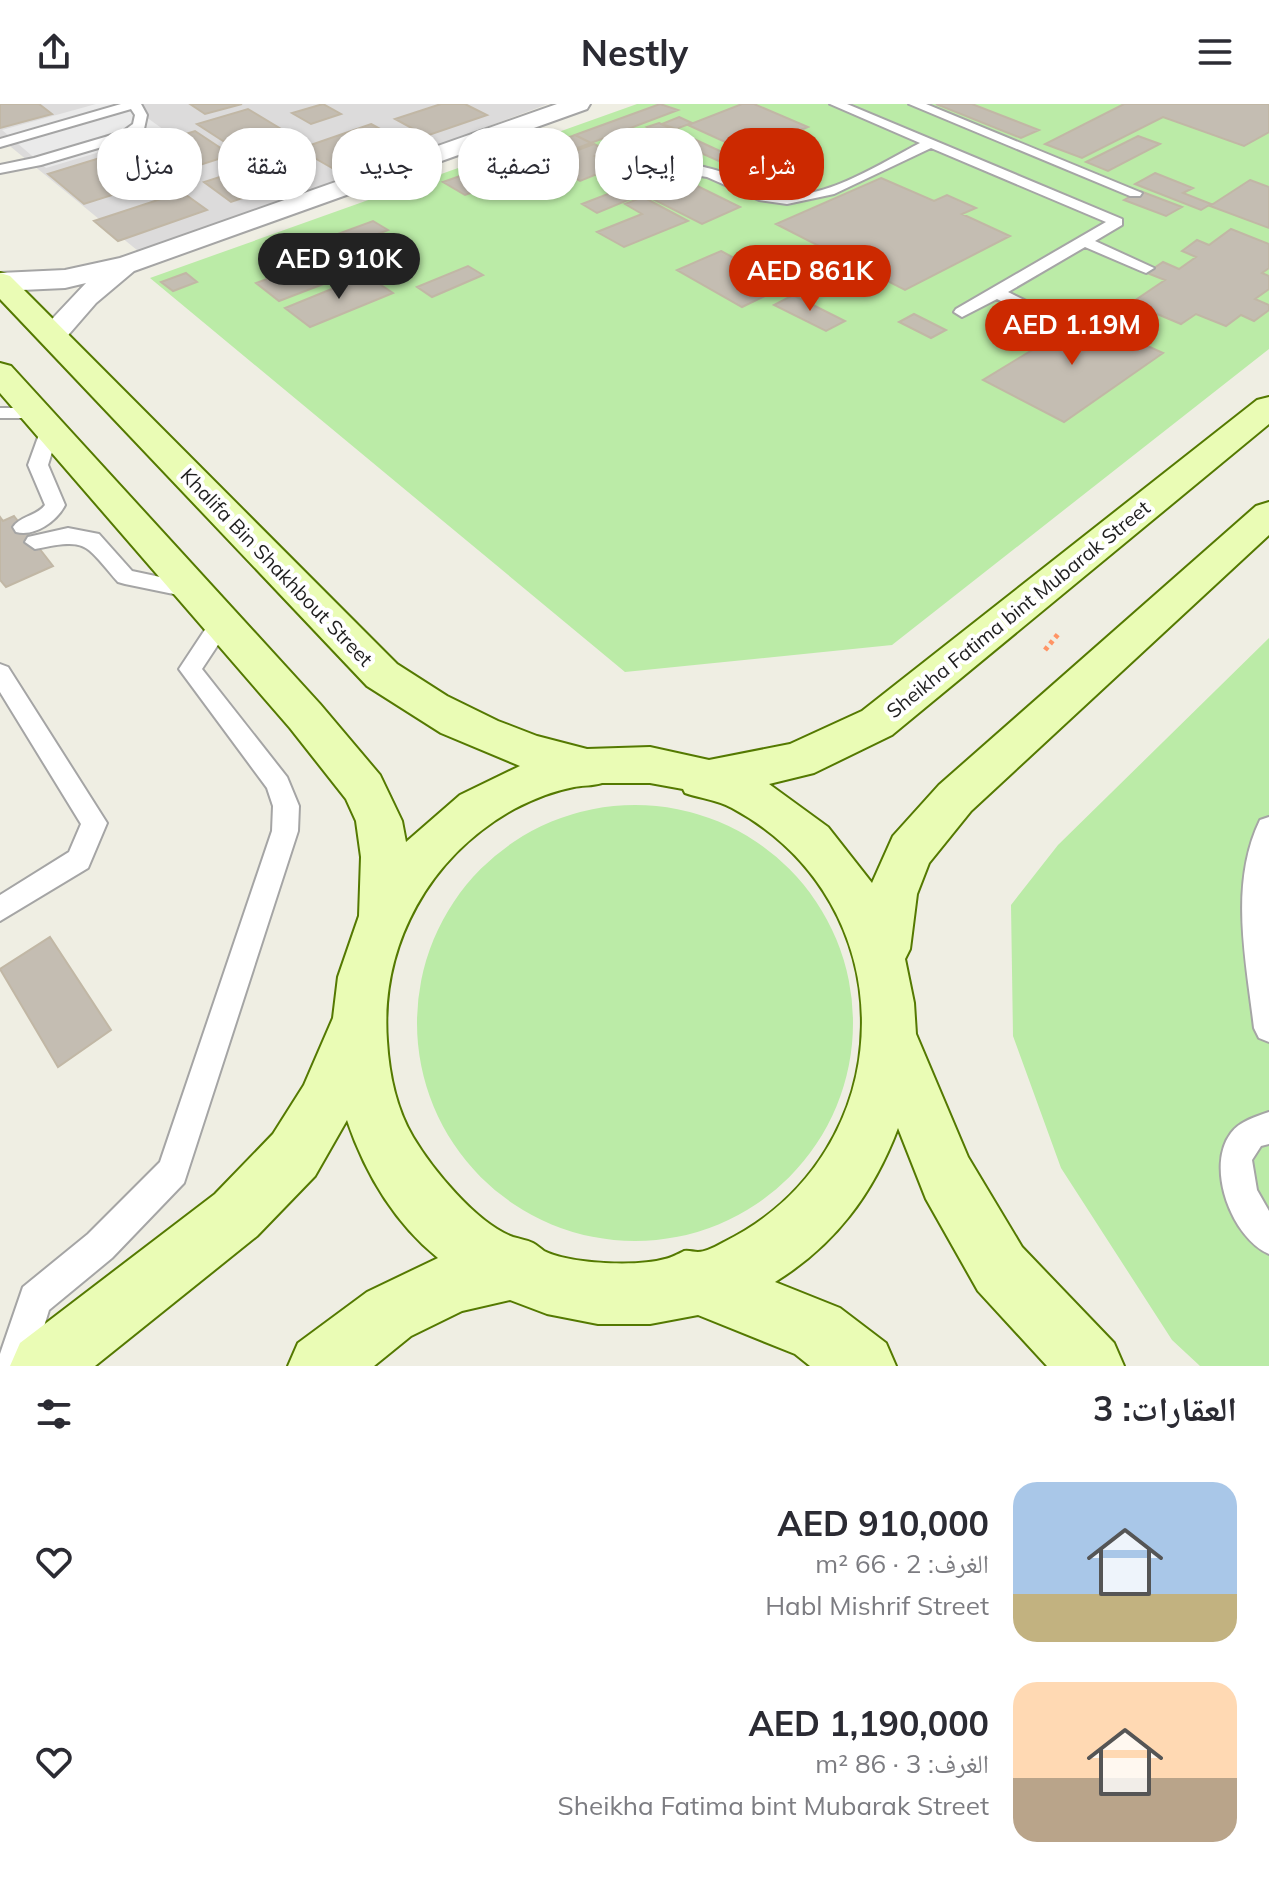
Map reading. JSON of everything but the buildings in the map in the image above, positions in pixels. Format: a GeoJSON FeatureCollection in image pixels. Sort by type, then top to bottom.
{"type":"FeatureCollection","features":[{"type":"Feature","properties":{"kind":"main road","name":"Khalifa Bin Shakhbout Street"},"geometry":{"type":"LineString","coordinates":[[0,282],[382,675],[433,710],[503,744],[559,762],[607,771]]}},
{"type":"Feature","properties":{"kind":"main road"},"geometry":{"type":"LineString","coordinates":[[0,373],[28,418],[222,622],[364,788],[379,821],[385,857],[382,911]]}},
{"type":"Feature","properties":{"kind":"main road","name":"Sheikha Fatima bint Mubarak Street"},"geometry":{"type":"LineString","coordinates":[[698,780],[798,760],[877,723],[1269,407]]}},
{"type":"Feature","properties":{"kind":"main road"},"geometry":{"type":"LineString","coordinates":[[884,949],[892,894],[910,851],[955,798],[1269,514]]}},
{"type":"Feature","properties":{"kind":"main road"},"geometry":{"type":"LineString","coordinates":[[43,1366],[236,1215],[294,1155],[326,1102],[351,1032],[359,969],[382,911],[424,854],[478,812],[540,784],[607,771],[653,772],[698,780],[766,807],[797,828],[824,852],[856,891],[884,949],[898,1017],[896,1052],[886,1101],[866,1149],[835,1193],[794,1230],[746,1260],[690,1280],[631,1288],[573,1284],[517,1267],[468,1242],[427,1209],[394,1169],[370,1125],[359,1091],[351,1032]]}},
{"type":"Feature","properties":{"kind":"main road"},"geometry":{"type":"LineString","coordinates":[[896,1052],[947,1178],[1000,1269],[1091,1366]]}},
{"type":"Feature","properties":{"kind":"main road"},"geometry":{"type":"LineString","coordinates":[[321,1366],[389,1314],[455,1282],[517,1267]]}},
{"type":"Feature","properties":{"kind":"main road"},"geometry":{"type":"LineString","coordinates":[[690,1280],[817,1331],[863,1366]]}},
{"type":"Feature","properties":{"kind":"street"},"geometry":{"type":"LineString","coordinates":[[0,282],[65,279],[129,264],[579,104]]}},
{"type":"Feature","properties":{"kind":"street"},"geometry":{"type":"LineString","coordinates":[[52,335],[86,297],[129,264]]}},
{"type":"Feature","properties":{"kind":"lane"},"geometry":{"type":"LineString","coordinates":[[836,104],[916,137],[944,138],[987,133]]}},
{"type":"Feature","properties":{"kind":"lane"},"geometry":{"type":"LineString","coordinates":[[915,104],[987,133],[1010,159],[1124,218],[962,312]]}},
{"type":"Feature","properties":{"kind":"lane"},"geometry":{"type":"LineString","coordinates":[[0,143],[134,105],[141,115],[139,126],[127,135],[36,162],[0,169]]}},
{"type":"Feature","properties":{"kind":"lane"},"geometry":{"type":"LineString","coordinates":[[703,172],[767,198],[793,202],[816,197],[944,138],[1135,193]]}},
{"type":"Feature","properties":{"kind":"lane"},"geometry":{"type":"LineString","coordinates":[[1083,241],[1146,268]]}},
{"type":"Feature","properties":{"kind":"lane"},"geometry":{"type":"LineString","coordinates":[[996,292],[1059,323]]}},
{"type":"Feature","properties":{"kind":"lane"},"geometry":{"type":"LineString","coordinates":[[28,418],[38,465],[55,505],[53,511],[29,534],[92,539],[125,577],[193,591]]}},
{"type":"Feature","properties":{"kind":"lane"},"geometry":{"type":"LineString","coordinates":[[14,1366],[35,1299],[100,1246],[173,1172],[285,831],[286,806],[278,784],[190,669],[222,622]]}},
{"type":"Feature","properties":{"kind":"lane"},"geometry":{"type":"LineString","coordinates":[[0,673],[94,823],[79,860],[0,909]]}},
{"type":"Feature","properties":{"kind":"lane"},"geometry":{"type":"LineString","coordinates":[[1269,828],[1255,875],[1259,955],[1269,1028]]}},
{"type":"Feature","properties":{"kind":"lane"},"geometry":{"type":"LineString","coordinates":[[1269,1128],[1261,1129],[1246,1140],[1237,1157],[1236,1179],[1243,1204],[1269,1237]]}},
{"type":"Feature","properties":{"kind":"path"},"geometry":{"type":"LineString","coordinates":[[1045,650],[1059,633]]}},
{"type":"Feature","properties":{"kind":"shaded area"},"geometry":{"type":"Polygon","coordinates":[[[0,104],[548,104],[484,128],[458,128],[458,138],[442,144],[442,128],[332,128],[332,185],[316,190],[316,128],[218,128],[218,200],[291,200],[143,255],[0,138],[0,104]]]}},
{"type":"Feature","properties":{"kind":"shaded area"},"geometry":{"type":"Polygon","coordinates":[[[96,104],[128,104],[161,128],[97,128],[97,153],[46,168],[2,130],[96,104]]]}},
{"type":"Feature","properties":{"kind":"green space"},"geometry":{"type":"Polygon","coordinates":[[[637,104],[1269,104],[1269,349],[892,645],[625,672],[150,278],[368,200],[442,200],[442,174],[458,168],[458,200],[579,200],[579,128],[570,128],[637,104]]]}},
{"type":"Feature","properties":{"kind":"green space"},"geometry":{"type":"Polygon","coordinates":[[[1269,638],[1269,1366],[1200,1366],[1172,1340],[1061,1168],[1013,1036],[1011,905],[1058,845],[1269,638]]]}},
{"type":"Feature","properties":{"kind":"green space"},"geometry":{"type":"Polygon","coordinates":[[[635,805],[677,809],[718,822],[756,842],[789,869],[816,902],[836,940],[849,981],[853,1023],[849,1065],[836,1106],[816,1144],[789,1177],[756,1204],[718,1224],[677,1237],[635,1241],[593,1237],[552,1224],[514,1204],[481,1177],[454,1144],[434,1106],[421,1065],[417,1023],[421,981],[434,940],[454,902],[481,869],[514,842],[552,822],[593,809],[635,805]]]}}]}
